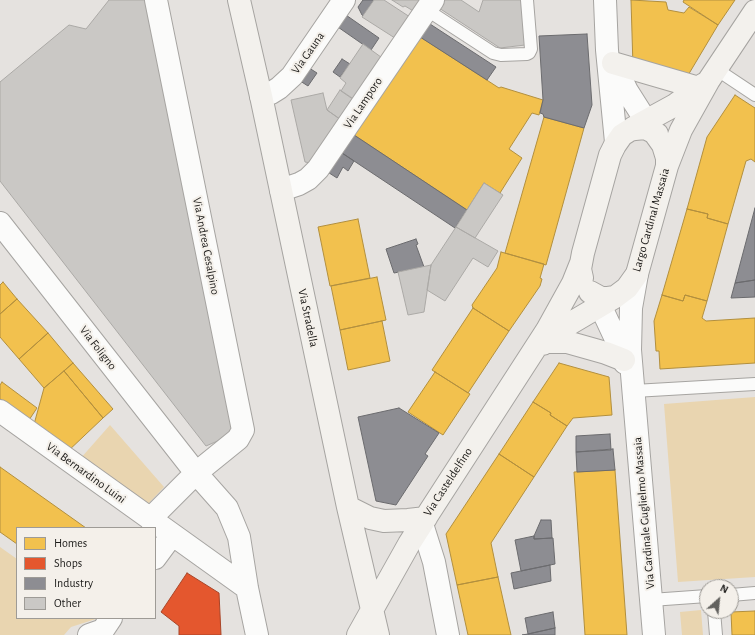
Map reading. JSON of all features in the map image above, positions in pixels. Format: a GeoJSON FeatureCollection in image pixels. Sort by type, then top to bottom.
{"type":"FeatureCollection","features":[{"type":"Feature","properties":{"kind":"street","name":"Via Andrea Cesalpino"},"geometry":{"type":"LineString","coordinates":[[150,519],[196,473],[238,439],[243,430],[156,0]]}},
{"type":"Feature","properties":{"kind":"street","name":"Via Stradella"},"geometry":{"type":"LineString","coordinates":[[239,0],[261,96],[348,507],[378,635]]}},
{"type":"Feature","properties":{"kind":"street","name":"Via Gauna"},"geometry":{"type":"LineString","coordinates":[[261,96],[271,93],[279,88],[292,76],[344,0]]}},
{"type":"Feature","properties":{"kind":"street"},"geometry":{"type":"LineString","coordinates":[[605,0],[610,56],[632,136]]}},
{"type":"Feature","properties":{"kind":"street","name":"Via Lamporo"},"geometry":{"type":"LineString","coordinates":[[281,190],[299,184],[308,179],[318,169],[430,5]]}},
{"type":"Feature","properties":{"kind":"street"},"geometry":{"type":"LineString","coordinates":[[666,166],[681,130],[708,79],[755,11]]}},
{"type":"Feature","properties":{"kind":"street"},"geometry":{"type":"LineString","coordinates":[[610,56],[708,79]]}},
{"type":"Feature","properties":{"kind":"street"},"geometry":{"type":"LineString","coordinates":[[602,298],[582,281],[580,269],[581,263],[632,136],[627,91],[610,56]]}},
{"type":"Feature","properties":{"kind":"street"},"geometry":{"type":"LineString","coordinates":[[632,136],[708,79]]}},
{"type":"Feature","properties":{"kind":"street","name":"Largo Cardinal Massaia"},"geometry":{"type":"LineString","coordinates":[[602,298],[627,288],[637,274],[666,166],[666,151],[661,140],[632,136]]}},
{"type":"Feature","properties":{"kind":"street","name":"Via Foligno"},"geometry":{"type":"LineString","coordinates":[[0,223],[196,473],[226,508],[239,537],[247,588],[257,635]]}},
{"type":"Feature","properties":{"kind":"street","name":"Via Casteldelfino"},"geometry":{"type":"LineString","coordinates":[[358,635],[409,544],[538,349],[573,283],[581,263]]}},
{"type":"Feature","properties":{"kind":"street","name":"Via Cardinale Guglielmo Massaia"},"geometry":{"type":"LineString","coordinates":[[637,274],[632,300],[630,332],[654,635]]}},
{"type":"Feature","properties":{"kind":"street","name":"Via Casteldelfino"},"geometry":{"type":"LineString","coordinates":[[538,349],[602,298]]}},
{"type":"Feature","properties":{"kind":"street","name":"Via Cardinale Guglielmo Massaia"},"geometry":{"type":"LineString","coordinates":[[602,298],[610,325],[634,391]]}},
{"type":"Feature","properties":{"kind":"street"},"geometry":{"type":"LineString","coordinates":[[538,349],[567,342],[606,353],[624,360]]}},
{"type":"Feature","properties":{"kind":"street","name":"Via Bernardino Luini"},"geometry":{"type":"LineString","coordinates":[[0,411],[247,588]]}},
{"type":"Feature","properties":{"kind":"street"},"geometry":{"type":"LineString","coordinates":[[348,507],[370,518],[384,521],[424,521],[434,562],[448,635]]}},
{"type":"Feature","properties":{"kind":"street"},"geometry":{"type":"LineString","coordinates":[[156,557],[172,535]]}},
{"type":"Feature","properties":{"kind":"street"},"geometry":{"type":"LineString","coordinates":[[89,635],[102,630],[110,619]]}},
{"type":"Feature","properties":{"kind":"lane"},"geometry":{"type":"LineString","coordinates":[[430,5],[493,53],[501,55],[527,54],[531,49],[527,0]]}},
{"type":"Feature","properties":{"kind":"lane"},"geometry":{"type":"LineString","coordinates":[[708,79],[755,95]]}},
{"type":"Feature","properties":{"kind":"lane"},"geometry":{"type":"LineString","coordinates":[[634,391],[755,384]]}},
{"type":"Feature","properties":{"kind":"lane"},"geometry":{"type":"LineString","coordinates":[[739,594],[755,593]]}},
{"type":"Feature","properties":{"kind":"lane"},"geometry":{"type":"LineString","coordinates":[[651,600],[699,597]]}},
{"type":"Feature","properties":{"kind":"lane"},"geometry":{"type":"LineString","coordinates":[[715,619],[716,635]]}},
{"type":"Feature","properties":{"kind":"shaded area"},"geometry":{"type":"Polygon","coordinates":[[[755,397],[755,577],[699,579],[699,581],[678,582],[664,404],[755,397]]]}},
{"type":"Feature","properties":{"kind":"shaded area"},"geometry":{"type":"Polygon","coordinates":[[[110,425],[164,487],[148,504],[80,459],[110,425]]]}},
{"type":"Feature","properties":{"kind":"shaded area"},"geometry":{"type":"Polygon","coordinates":[[[0,547],[16,558],[16,619],[96,619],[71,627],[64,635],[0,635],[0,547]]]}},
{"type":"Feature","properties":{"kind":"shaded area"},"geometry":{"type":"Polygon","coordinates":[[[699,610],[699,619],[702,619],[703,635],[682,635],[680,612],[699,610]]]}},
{"type":"Feature","properties":{"kind":"building: Homes"},"geometry":{"type":"Polygon","coordinates":[[[631,0],[666,2],[668,10],[684,13],[689,7],[718,25],[684,82],[633,67],[631,0]]]}},
{"type":"Feature","properties":{"kind":"building: Homes"},"geometry":{"type":"Polygon","coordinates":[[[684,0],[735,0],[718,25],[683,2],[684,0]]]}},
{"type":"Feature","properties":{"kind":"building: Homes"},"geometry":{"type":"Polygon","coordinates":[[[419,36],[499,88],[501,87],[543,100],[539,115],[532,113],[509,149],[522,158],[500,193],[484,183],[467,210],[354,135],[419,36]]]}},
{"type":"Feature","properties":{"kind":"building: Homes"},"geometry":{"type":"Polygon","coordinates":[[[735,95],[755,108],[755,162],[751,159],[746,161],[728,224],[707,218],[708,214],[687,209],[707,137],[735,95]]]}},
{"type":"Feature","properties":{"kind":"building: Homes"},"geometry":{"type":"Polygon","coordinates":[[[544,117],[584,128],[546,265],[505,253],[544,117]]]}},
{"type":"Feature","properties":{"kind":"building: Homes"},"geometry":{"type":"Polygon","coordinates":[[[687,209],[708,214],[707,218],[728,224],[707,301],[685,295],[683,301],[662,295],[687,209]]]}},
{"type":"Feature","properties":{"kind":"building: Homes"},"geometry":{"type":"Polygon","coordinates":[[[358,219],[370,278],[330,286],[318,227],[358,219]]]}},
{"type":"Feature","properties":{"kind":"building: Homes"},"geometry":{"type":"Polygon","coordinates":[[[501,252],[544,264],[540,278],[542,279],[540,286],[509,331],[473,308],[472,305],[497,268],[501,252]]]}},
{"type":"Feature","properties":{"kind":"building: Homes"},"geometry":{"type":"Polygon","coordinates":[[[377,277],[386,320],[340,330],[331,286],[377,277]]]}},
{"type":"Feature","properties":{"kind":"building: Homes"},"geometry":{"type":"Polygon","coordinates":[[[3,282],[17,299],[0,314],[0,285],[3,282]]]}},
{"type":"Feature","properties":{"kind":"building: Homes"},"geometry":{"type":"Polygon","coordinates":[[[662,295],[683,301],[685,295],[707,301],[702,318],[706,321],[755,318],[755,363],[660,369],[659,351],[656,351],[654,321],[662,295]]]}},
{"type":"Feature","properties":{"kind":"building: Homes"},"geometry":{"type":"Polygon","coordinates":[[[17,299],[48,333],[19,359],[0,337],[0,314],[17,299]]]}},
{"type":"Feature","properties":{"kind":"building: Homes"},"geometry":{"type":"Polygon","coordinates":[[[473,308],[509,331],[468,393],[432,370],[473,308]]]}},
{"type":"Feature","properties":{"kind":"building: Homes"},"geometry":{"type":"Polygon","coordinates":[[[382,321],[390,361],[348,370],[340,330],[382,321]]]}},
{"type":"Feature","properties":{"kind":"building: Homes"},"geometry":{"type":"Polygon","coordinates":[[[48,333],[73,363],[44,388],[19,359],[48,333]]]}},
{"type":"Feature","properties":{"kind":"building: Homes"},"geometry":{"type":"Polygon","coordinates":[[[73,363],[113,409],[103,418],[64,371],[73,363]]]}},
{"type":"Feature","properties":{"kind":"building: Homes"},"geometry":{"type":"Polygon","coordinates":[[[559,363],[609,377],[612,415],[573,418],[567,426],[550,415],[551,413],[533,402],[559,363]]]}},
{"type":"Feature","properties":{"kind":"building: Homes"},"geometry":{"type":"Polygon","coordinates":[[[64,371],[103,418],[66,453],[33,428],[44,388],[64,371]]]}},
{"type":"Feature","properties":{"kind":"building: Homes"},"geometry":{"type":"Polygon","coordinates":[[[435,372],[470,394],[443,435],[408,412],[435,372]]]}},
{"type":"Feature","properties":{"kind":"building: Homes"},"geometry":{"type":"Polygon","coordinates":[[[2,382],[37,408],[29,420],[0,399],[0,385],[2,382]]]}},
{"type":"Feature","properties":{"kind":"building: Homes"},"geometry":{"type":"Polygon","coordinates":[[[533,402],[551,413],[550,415],[567,426],[534,477],[499,454],[533,402]]]}},
{"type":"Feature","properties":{"kind":"building: Homes"},"geometry":{"type":"Polygon","coordinates":[[[499,454],[534,477],[491,543],[498,577],[457,585],[446,534],[499,454]]]}},
{"type":"Feature","properties":{"kind":"building: Homes"},"geometry":{"type":"Polygon","coordinates":[[[0,467],[85,527],[16,527],[16,543],[0,532],[0,467]]]}},
{"type":"Feature","properties":{"kind":"building: Homes"},"geometry":{"type":"Polygon","coordinates":[[[615,470],[627,635],[585,635],[574,472],[615,470]]]}},
{"type":"Feature","properties":{"kind":"building: Homes"},"geometry":{"type":"Polygon","coordinates":[[[498,577],[511,635],[468,635],[457,585],[498,577]]]}},
{"type":"Feature","properties":{"kind":"building: Homes"},"geometry":{"type":"Polygon","coordinates":[[[755,611],[755,635],[732,635],[731,619],[739,619],[739,612],[755,611]]]}},
{"type":"Feature","properties":{"kind":"building: Shops"},"geometry":{"type":"Polygon","coordinates":[[[187,573],[219,593],[221,635],[179,635],[179,626],[161,612],[187,573]]]}},
{"type":"Feature","properties":{"kind":"building: Industry"},"geometry":{"type":"Polygon","coordinates":[[[363,0],[374,0],[363,16],[358,7],[363,0]]]}},
{"type":"Feature","properties":{"kind":"building: Industry"},"geometry":{"type":"Polygon","coordinates":[[[343,13],[379,38],[371,50],[335,25],[343,13]]]}},
{"type":"Feature","properties":{"kind":"building: Industry"},"geometry":{"type":"Polygon","coordinates":[[[430,24],[496,67],[487,80],[420,37],[430,24]]]}},
{"type":"Feature","properties":{"kind":"building: Industry"},"geometry":{"type":"Polygon","coordinates":[[[587,34],[592,105],[584,128],[544,117],[543,114],[540,113],[543,100],[539,36],[587,34]]]}},
{"type":"Feature","properties":{"kind":"building: Industry"},"geometry":{"type":"Polygon","coordinates":[[[342,59],[350,64],[340,77],[333,72],[342,59]]]}},
{"type":"Feature","properties":{"kind":"building: Industry"},"geometry":{"type":"Polygon","coordinates":[[[306,66],[317,73],[308,86],[297,79],[306,66]]]}},
{"type":"Feature","properties":{"kind":"building: Industry"},"geometry":{"type":"Polygon","coordinates":[[[348,131],[467,210],[455,228],[336,149],[348,131]]]}},
{"type":"Feature","properties":{"kind":"building: Industry"},"geometry":{"type":"Polygon","coordinates":[[[336,149],[354,161],[348,171],[343,167],[337,178],[323,169],[336,149]]]}},
{"type":"Feature","properties":{"kind":"building: Industry"},"geometry":{"type":"Polygon","coordinates":[[[755,208],[755,280],[735,283],[755,208]]]}},
{"type":"Feature","properties":{"kind":"building: Industry"},"geometry":{"type":"Polygon","coordinates":[[[416,239],[418,244],[416,245],[424,267],[394,273],[386,249],[416,239]]]}},
{"type":"Feature","properties":{"kind":"building: Industry"},"geometry":{"type":"Polygon","coordinates":[[[755,280],[755,297],[731,298],[735,283],[755,280]]]}},
{"type":"Feature","properties":{"kind":"building: Industry"},"geometry":{"type":"Polygon","coordinates":[[[399,408],[439,433],[425,454],[428,456],[396,505],[376,501],[358,417],[399,408]]]}},
{"type":"Feature","properties":{"kind":"building: Industry"},"geometry":{"type":"Polygon","coordinates":[[[610,434],[611,450],[576,452],[576,436],[610,434]]]}},
{"type":"Feature","properties":{"kind":"building: Industry"},"geometry":{"type":"Polygon","coordinates":[[[613,449],[615,470],[577,472],[576,452],[613,449]]]}},
{"type":"Feature","properties":{"kind":"building: Industry"},"geometry":{"type":"Polygon","coordinates":[[[541,520],[551,520],[552,538],[534,539],[541,520]]]}},
{"type":"Feature","properties":{"kind":"building: Industry"},"geometry":{"type":"Polygon","coordinates":[[[534,536],[534,539],[553,538],[555,564],[521,571],[515,540],[534,536]]]}},
{"type":"Feature","properties":{"kind":"building: Industry"},"geometry":{"type":"Polygon","coordinates":[[[550,565],[551,581],[514,589],[511,573],[550,565]]]}},
{"type":"Feature","properties":{"kind":"building: Industry"},"geometry":{"type":"Polygon","coordinates":[[[553,612],[555,628],[528,634],[525,618],[553,612]]]}},
{"type":"Feature","properties":{"kind":"building: Industry"},"geometry":{"type":"Polygon","coordinates":[[[555,628],[555,635],[522,635],[528,634],[555,628]]]}},
{"type":"Feature","properties":{"kind":"building: Other"},"geometry":{"type":"Polygon","coordinates":[[[109,0],[156,0],[243,430],[206,446],[0,181],[0,82],[69,25],[86,29],[109,0]]]}},
{"type":"Feature","properties":{"kind":"building: Other"},"geometry":{"type":"Polygon","coordinates":[[[374,0],[384,0],[413,19],[398,40],[362,17],[374,0]]]}},
{"type":"Feature","properties":{"kind":"building: Other"},"geometry":{"type":"Polygon","coordinates":[[[392,0],[423,0],[415,12],[392,0]]]}},
{"type":"Feature","properties":{"kind":"building: Other"},"geometry":{"type":"Polygon","coordinates":[[[445,0],[461,0],[479,12],[483,0],[522,0],[525,45],[500,48],[439,8],[445,0]]]}},
{"type":"Feature","properties":{"kind":"building: Other"},"geometry":{"type":"Polygon","coordinates":[[[363,44],[385,60],[357,102],[341,91],[346,83],[340,78],[363,44]]]}},
{"type":"Feature","properties":{"kind":"building: Other"},"geometry":{"type":"Polygon","coordinates":[[[340,90],[358,102],[344,122],[327,110],[340,90]]]}},
{"type":"Feature","properties":{"kind":"building: Other"},"geometry":{"type":"Polygon","coordinates":[[[323,93],[327,110],[344,122],[316,164],[305,162],[291,100],[323,93]]]}},
{"type":"Feature","properties":{"kind":"building: Other"},"geometry":{"type":"Polygon","coordinates":[[[484,183],[503,195],[475,238],[456,227],[484,183]]]}},
{"type":"Feature","properties":{"kind":"building: Other"},"geometry":{"type":"Polygon","coordinates":[[[456,227],[498,251],[488,267],[473,258],[445,301],[427,290],[431,265],[456,227]]]}},
{"type":"Feature","properties":{"kind":"building: Other"},"geometry":{"type":"Polygon","coordinates":[[[431,265],[424,312],[408,315],[398,272],[431,265]]]}}]}
